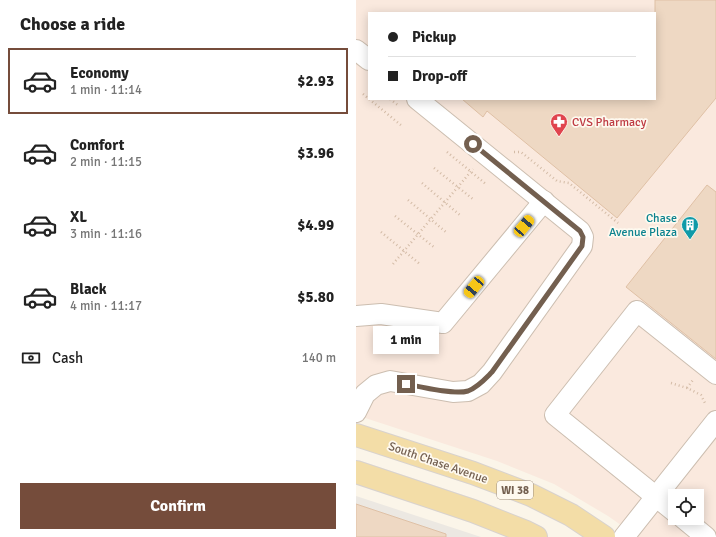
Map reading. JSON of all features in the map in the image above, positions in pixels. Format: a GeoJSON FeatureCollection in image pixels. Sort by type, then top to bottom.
{"type":"FeatureCollection","features":[{"type":"Feature","properties":{"kind":"main road","name":"South Chase Avenue"},"geometry":{"type":"LineString","coordinates":[[356,436],[473,474],[531,496],[571,515],[604,537]]}},
{"type":"Feature","properties":{"kind":"main road"},"geometry":{"type":"LineString","coordinates":[[356,472],[473,511],[536,537]]}},
{"type":"Feature","properties":{"kind":"lane"},"geometry":{"type":"LineString","coordinates":[[356,50],[368,59]]}},
{"type":"Feature","properties":{"kind":"lane"},"geometry":{"type":"LineString","coordinates":[[356,412],[365,394],[376,385],[390,381],[453,392],[468,391],[481,384],[492,372],[582,246],[583,237],[580,231],[419,100]]}},
{"type":"Feature","properties":{"kind":"lane"},"geometry":{"type":"LineString","coordinates":[[356,316],[381,314],[443,323],[544,201]]}},
{"type":"Feature","properties":{"kind":"lane"},"geometry":{"type":"LineString","coordinates":[[668,506],[555,415],[637,311],[716,374]]}},
{"type":"Feature","properties":{"kind":"lane"},"geometry":{"type":"LineString","coordinates":[[624,537],[656,497],[712,415]]}},
{"type":"Feature","properties":{"kind":"lane"},"geometry":{"type":"LineString","coordinates":[[691,525],[706,537]]}},
{"type":"Feature","properties":{"kind":"path"},"geometry":{"type":"LineString","coordinates":[[363,94],[368,98]]}},
{"type":"Feature","properties":{"kind":"path"},"geometry":{"type":"LineString","coordinates":[[370,100],[402,126]]}},
{"type":"Feature","properties":{"kind":"path"},"geometry":{"type":"LineString","coordinates":[[509,151],[522,152],[557,181],[569,183],[618,223]]}},
{"type":"Feature","properties":{"kind":"path"},"geometry":{"type":"LineString","coordinates":[[448,152],[472,170],[487,185]]}},
{"type":"Feature","properties":{"kind":"path"},"geometry":{"type":"LineString","coordinates":[[434,168],[474,200]]}},
{"type":"Feature","properties":{"kind":"path"},"geometry":{"type":"LineString","coordinates":[[393,264],[472,170]]}},
{"type":"Feature","properties":{"kind":"path"},"geometry":{"type":"LineString","coordinates":[[422,183],[461,216]]}},
{"type":"Feature","properties":{"kind":"path"},"geometry":{"type":"LineString","coordinates":[[408,200],[447,233]]}},
{"type":"Feature","properties":{"kind":"path"},"geometry":{"type":"LineString","coordinates":[[395,216],[435,248]]}},
{"type":"Feature","properties":{"kind":"path"},"geometry":{"type":"LineString","coordinates":[[381,232],[421,264]]}},
{"type":"Feature","properties":{"kind":"path"},"geometry":{"type":"LineString","coordinates":[[671,383],[687,388],[701,395],[712,415]]}},
{"type":"Feature","properties":{"kind":"shaded area"},"geometry":{"type":"Polygon","coordinates":[[[356,0],[716,0],[716,537],[638,537],[608,516],[554,484],[497,461],[356,415],[356,0]]]}},
{"type":"Feature","properties":{"kind":"shaded area"},"geometry":{"type":"Polygon","coordinates":[[[356,496],[481,537],[356,537],[356,496]]]}},
{"type":"Feature","properties":{"kind":"building"},"geometry":{"type":"Polygon","coordinates":[[[655,0],[716,0],[716,98],[617,218],[487,111],[483,117],[463,100],[656,100],[655,0]]]}},
{"type":"Feature","properties":{"kind":"building","name":"Chase Avenue Plaza"},"geometry":{"type":"Polygon","coordinates":[[[707,185],[716,192],[716,359],[626,287],[707,185]]]}},
{"type":"Feature","properties":{"kind":"building"},"geometry":{"type":"Polygon","coordinates":[[[356,504],[446,534],[446,537],[356,537],[356,504]]]}},
{"type":"Feature","properties":{"kind":"place","name":"CVS Pharmacy"},"geometry":{"type":"Point","coordinates":[559,137]}},
{"type":"Feature","properties":{"kind":"place","name":"Chase Avenue Plaza"},"geometry":{"type":"Point","coordinates":[690,240]}},
{"type":"Feature","properties":{"kind":"route"},"geometry":{"type":"LineString","coordinates":[[406,384],[453,392],[468,391],[481,384],[492,372],[582,246],[583,237],[580,231],[473,144]]}}]}
